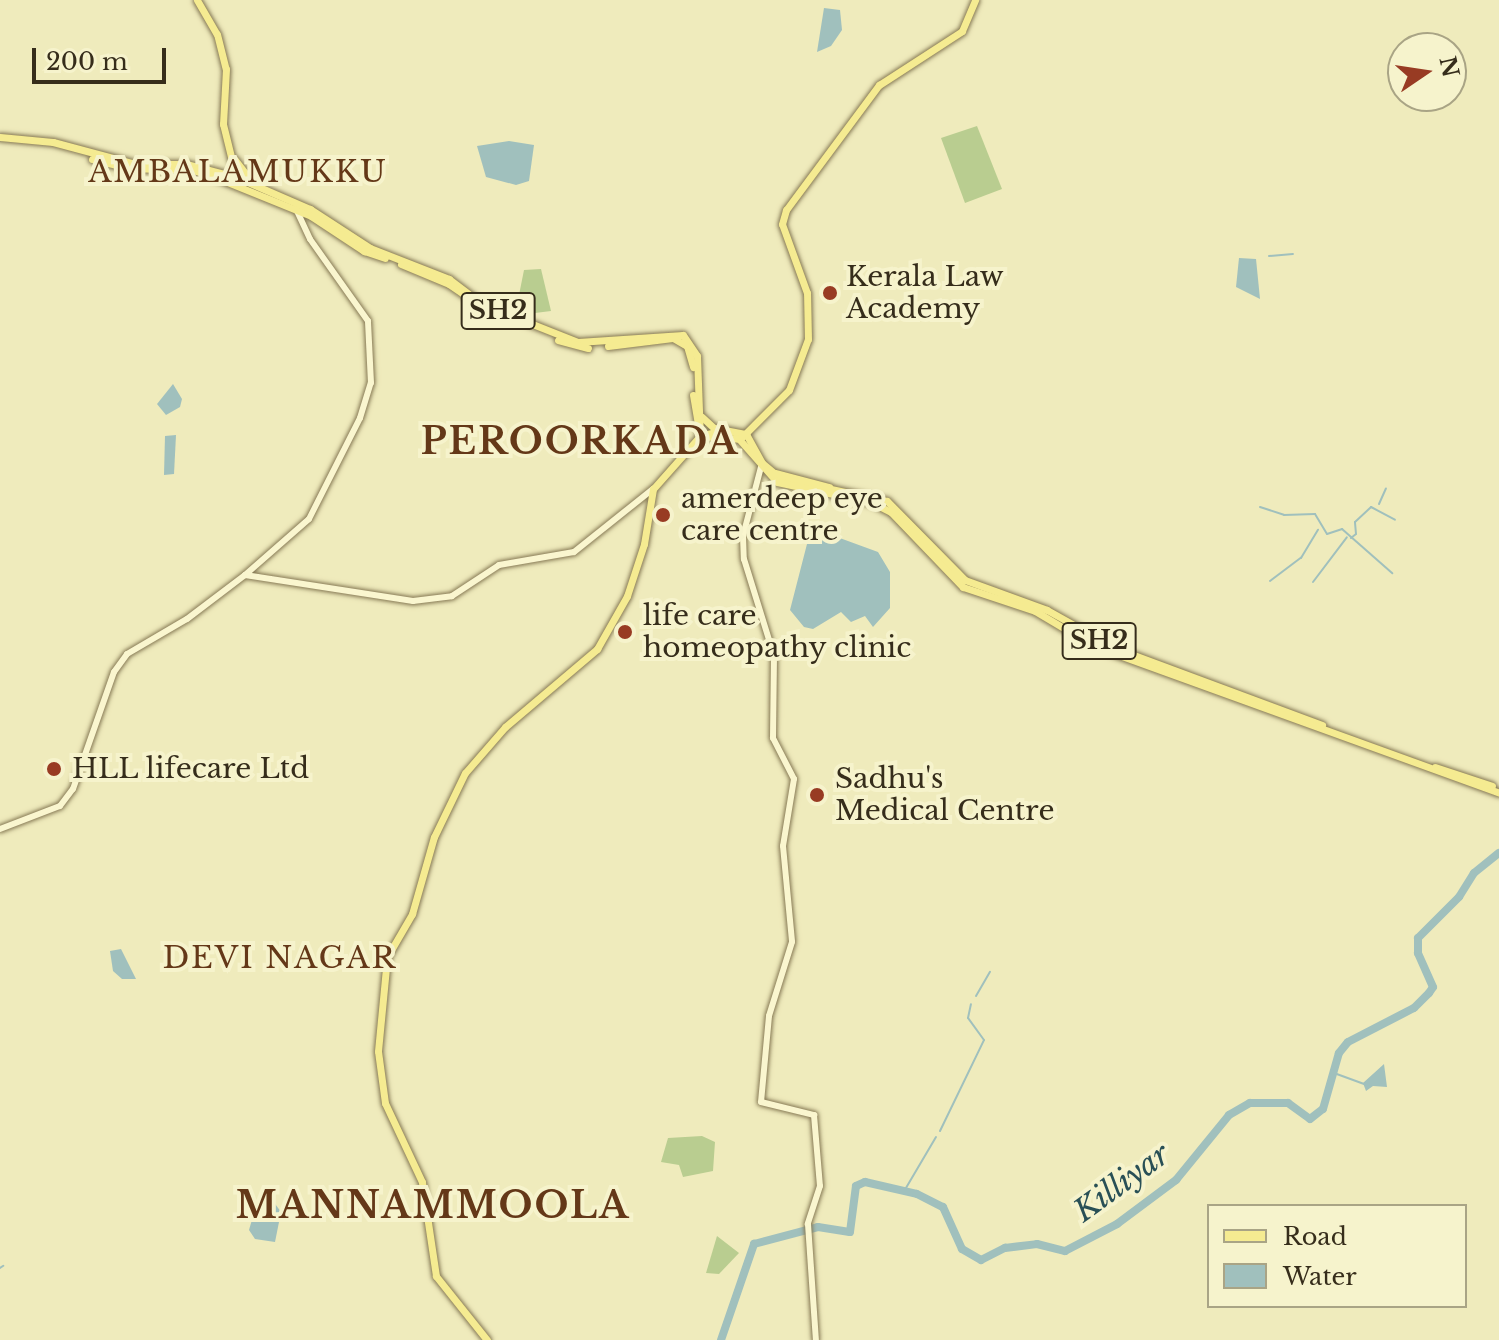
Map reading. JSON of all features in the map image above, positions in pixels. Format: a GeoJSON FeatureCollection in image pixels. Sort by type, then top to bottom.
{"type":"FeatureCollection","features":[{"type":"Feature","properties":{"kind":"main road"},"geometry":{"type":"LineString","coordinates":[[197,0],[217,34],[226,69],[227,148],[232,176]]}},
{"type":"Feature","properties":{"kind":"main road"},"geometry":{"type":"LineString","coordinates":[[700,436],[742,436],[789,390],[808,339],[807,293],[782,224],[786,210],[879,85],[962,31],[975,0]]}},
{"type":"Feature","properties":{"kind":"main road"},"geometry":{"type":"LineString","coordinates":[[0,139],[53,142],[121,162],[186,164],[232,176],[297,206],[364,251],[449,284],[483,311],[565,343],[597,348],[638,339],[681,341],[691,355],[696,377],[700,436]]}},
{"type":"Feature","properties":{"kind":"main road"},"geometry":{"type":"LineString","coordinates":[[0,139],[54,146],[128,168],[193,170],[297,206]]}},
{"type":"Feature","properties":{"kind":"main road"},"geometry":{"type":"LineString","coordinates":[[227,148],[257,186]]}},
{"type":"Feature","properties":{"kind":"main road"},"geometry":{"type":"LineString","coordinates":[[696,377],[694,416],[700,436]]}},
{"type":"Feature","properties":{"kind":"main road"},"geometry":{"type":"LineString","coordinates":[[700,414],[706,423],[742,436]]}},
{"type":"Feature","properties":{"kind":"main road"},"geometry":{"type":"LineString","coordinates":[[487,1340],[436,1276],[422,1182],[385,1103],[378,1051],[387,957],[412,914],[434,837],[481,750],[590,658],[604,639],[636,569],[653,489],[700,436],[722,430]]}},
{"type":"Feature","properties":{"kind":"main road","name":"SH2"},"geometry":{"type":"LineString","coordinates":[[742,436],[761,466],[796,484],[830,492],[877,496],[964,583],[1056,620],[1133,658],[1291,718],[1499,790]]}},
{"type":"Feature","properties":{"kind":"main road"},"geometry":{"type":"LineString","coordinates":[[761,466],[792,488],[830,492]]}},
{"type":"Feature","properties":{"kind":"street"},"geometry":{"type":"LineString","coordinates":[[0,829],[60,806],[73,789],[114,672],[127,654],[187,619],[245,575],[309,519],[360,418],[371,383],[368,321],[310,239],[297,206]]}},
{"type":"Feature","properties":{"kind":"street"},"geometry":{"type":"LineString","coordinates":[[761,466],[743,536],[744,559],[774,656],[773,738],[794,779],[783,846],[792,942],[769,1016],[761,1102],[814,1115],[820,1186],[808,1224],[816,1340]]}},
{"type":"Feature","properties":{"kind":"street"},"geometry":{"type":"LineString","coordinates":[[245,575],[413,601],[452,596],[499,565],[574,552],[653,489]]}},
{"type":"Feature","properties":{"kind":"green space"},"geometry":{"type":"Polygon","coordinates":[[[977,126],[1002,189],[965,203],[941,138],[977,126]]]}},
{"type":"Feature","properties":{"kind":"green space"},"geometry":{"type":"Polygon","coordinates":[[[541,269],[551,311],[535,313],[518,300],[524,270],[541,269]]]}},
{"type":"Feature","properties":{"kind":"green space"},"geometry":{"type":"Polygon","coordinates":[[[702,1136],[715,1142],[713,1171],[683,1177],[679,1165],[661,1162],[668,1138],[702,1136]]]}},
{"type":"Feature","properties":{"kind":"green space"},"geometry":{"type":"Polygon","coordinates":[[[717,1236],[739,1253],[719,1274],[706,1273],[717,1236]]]}},
{"type":"Feature","properties":{"kind":"water"},"geometry":{"type":"Polygon","coordinates":[[[824,8],[840,10],[842,30],[831,46],[817,52],[824,8]]]}},
{"type":"Feature","properties":{"kind":"water"},"geometry":{"type":"Polygon","coordinates":[[[509,141],[534,145],[529,181],[516,185],[486,177],[477,146],[509,141]]]}},
{"type":"Feature","properties":{"kind":"water"},"geometry":{"type":"Polygon","coordinates":[[[1239,258],[1256,259],[1260,299],[1236,287],[1239,258]]]}},
{"type":"Feature","properties":{"kind":"water"},"geometry":{"type":"Polygon","coordinates":[[[173,384],[182,399],[180,407],[166,415],[157,404],[173,384]]]}},
{"type":"Feature","properties":{"kind":"water"},"geometry":{"type":"Polygon","coordinates":[[[176,435],[174,474],[164,475],[165,436],[176,435]]]}},
{"type":"Feature","properties":{"kind":"water"},"geometry":{"type":"Polygon","coordinates":[[[837,537],[878,552],[890,572],[890,608],[873,627],[865,616],[851,622],[841,612],[813,629],[804,627],[790,610],[807,544],[837,537]]]}},
{"type":"Feature","properties":{"kind":"water"},"geometry":{"type":"Polygon","coordinates":[[[121,949],[136,979],[122,979],[113,971],[110,951],[121,949]]]}},
{"type":"Feature","properties":{"kind":"water"},"geometry":{"type":"Polygon","coordinates":[[[1384,1064],[1387,1087],[1373,1086],[1366,1091],[1363,1083],[1384,1064]]]}},
{"type":"Feature","properties":{"kind":"water"},"geometry":{"type":"Polygon","coordinates":[[[264,1198],[273,1201],[281,1212],[275,1242],[255,1239],[249,1230],[256,1206],[264,1198]]]}},
{"type":"Feature","properties":{"kind":"waterway"},"geometry":{"type":"LineString","coordinates":[[1269,256],[1293,254]]}},
{"type":"Feature","properties":{"kind":"waterway"},"geometry":{"type":"LineString","coordinates":[[1379,504],[1386,488]]}},
{"type":"Feature","properties":{"kind":"waterway"},"geometry":{"type":"LineString","coordinates":[[1260,507],[1284,515],[1315,514],[1327,534],[1342,529],[1392,573]]}},
{"type":"Feature","properties":{"kind":"waterway"},"geometry":{"type":"LineString","coordinates":[[1351,538],[1356,534],[1355,522],[1371,507],[1395,520]]}},
{"type":"Feature","properties":{"kind":"waterway"},"geometry":{"type":"LineString","coordinates":[[1270,581],[1301,558],[1318,530]]}},
{"type":"Feature","properties":{"kind":"waterway"},"geometry":{"type":"LineString","coordinates":[[1313,582],[1347,537]]}},
{"type":"Feature","properties":{"kind":"waterway","name":"Killiyar"},"geometry":{"type":"LineString","coordinates":[[721,1340],[754,1244],[818,1227],[850,1232],[856,1186],[865,1182],[917,1194],[943,1207],[962,1249],[981,1260],[1005,1248],[1037,1244],[1065,1251],[1117,1224],[1176,1180],[1229,1115],[1250,1103],[1288,1103],[1310,1119],[1323,1109],[1339,1053],[1348,1042],[1414,1008],[1429,993],[1433,987],[1418,953],[1418,938],[1459,897],[1474,873],[1499,853]]}},
{"type":"Feature","properties":{"kind":"waterway"},"geometry":{"type":"LineString","coordinates":[[976,996],[990,972]]}},
{"type":"Feature","properties":{"kind":"waterway"},"geometry":{"type":"LineString","coordinates":[[940,1131],[984,1040],[968,1018],[971,1004]]}},
{"type":"Feature","properties":{"kind":"waterway"},"geometry":{"type":"LineString","coordinates":[[1334,1073],[1364,1084]]}},
{"type":"Feature","properties":{"kind":"waterway"},"geometry":{"type":"LineString","coordinates":[[903,1193],[936,1137]]}},
{"type":"Feature","properties":{"kind":"place","name":"Kerala Law Academy"},"geometry":{"type":"Point","coordinates":[830,293]}},
{"type":"Feature","properties":{"kind":"place","name":"amerdeep eye care centre"},"geometry":{"type":"Point","coordinates":[663,515]}},
{"type":"Feature","properties":{"kind":"place","name":"life care homeopathy clinic"},"geometry":{"type":"Point","coordinates":[625,632]}},
{"type":"Feature","properties":{"kind":"place","name":"HLL lifecare Ltd"},"geometry":{"type":"Point","coordinates":[54,769]}},
{"type":"Feature","properties":{"kind":"place","name":"Sadhu's Medical Centre"},"geometry":{"type":"Point","coordinates":[817,795]}},
{"type":"Feature","properties":{"kind":"district","name":"AMBALAMUKKU"},"geometry":{"type":"Point","coordinates":[238,172]}},
{"type":"Feature","properties":{"kind":"district","name":"PEROORKADA"},"geometry":{"type":"Point","coordinates":[580,442]}},
{"type":"Feature","properties":{"kind":"district","name":"DEVI NAGAR"},"geometry":{"type":"Point","coordinates":[280,958]}},
{"type":"Feature","properties":{"kind":"district","name":"MANNAMMOOLA"},"geometry":{"type":"Point","coordinates":[433,1206]}}]}
